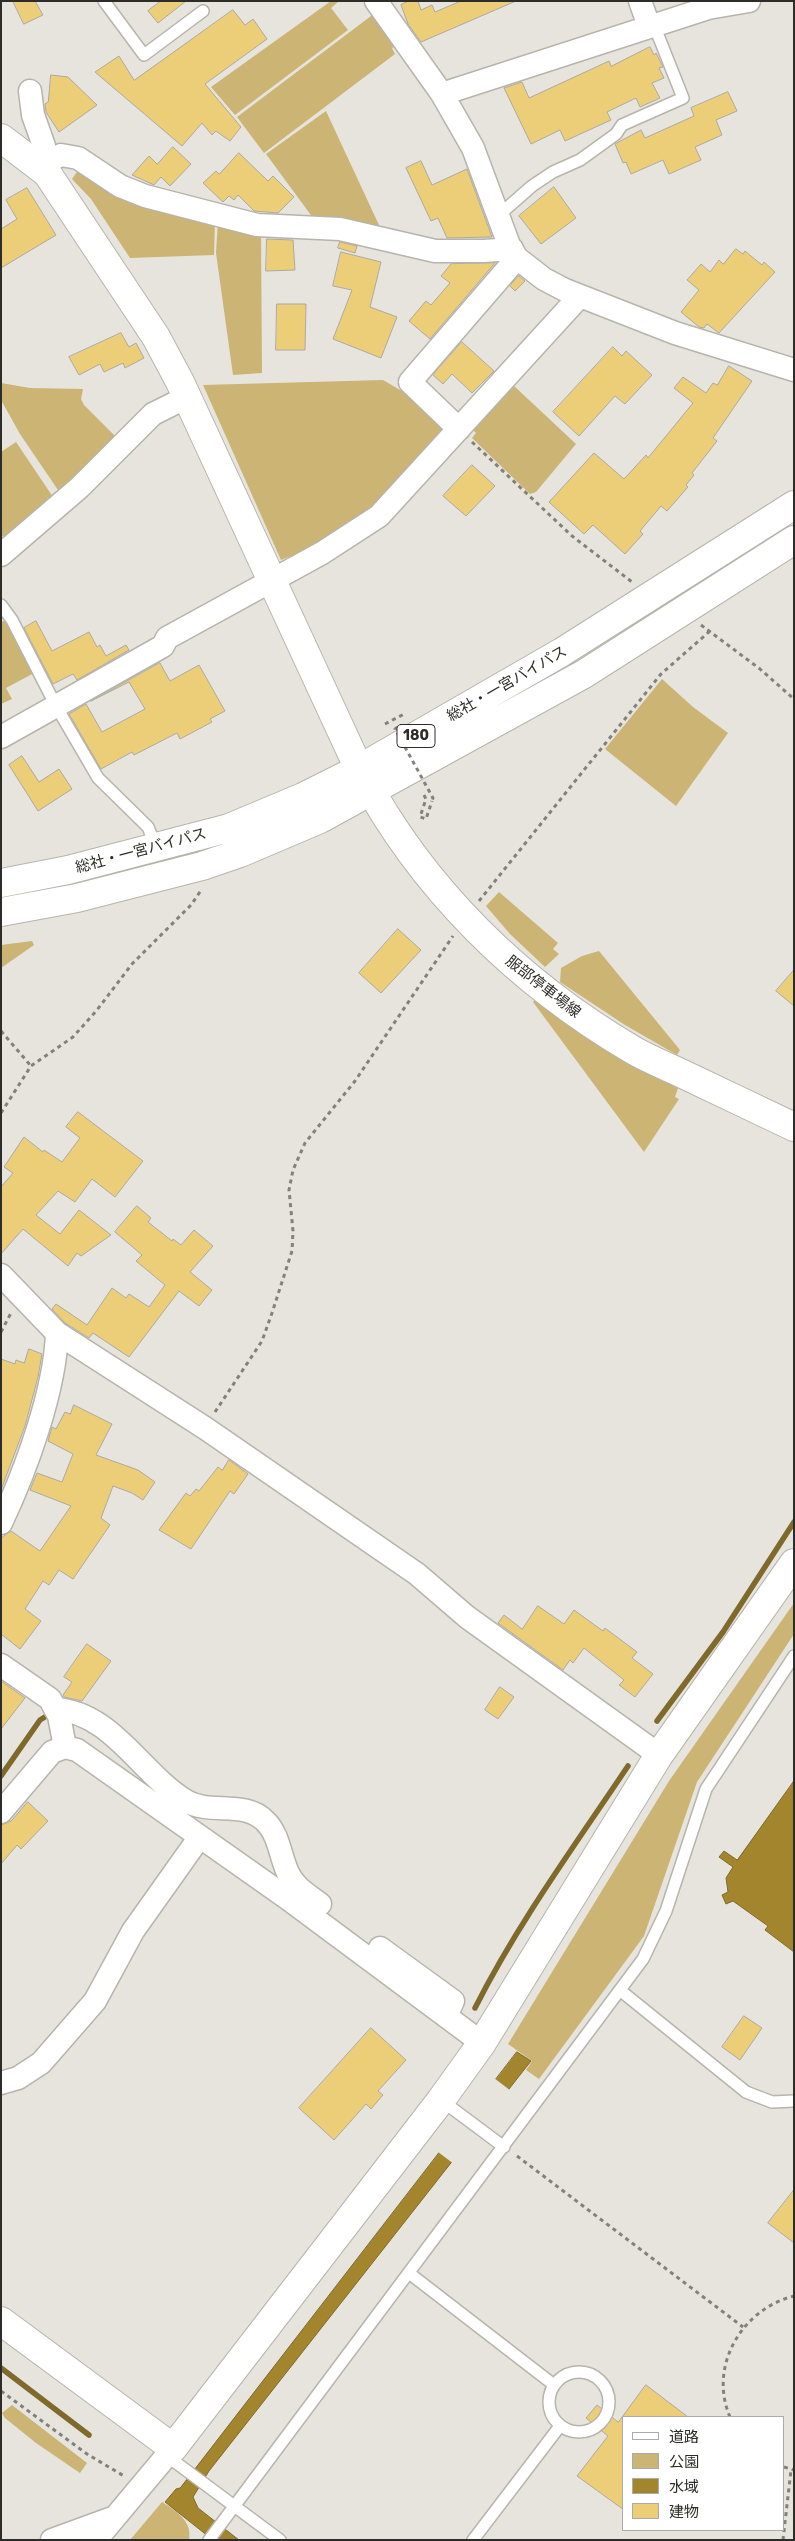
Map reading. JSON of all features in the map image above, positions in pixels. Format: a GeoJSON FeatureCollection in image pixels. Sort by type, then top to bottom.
{"type":"FeatureCollection","features":[{"type":"Feature","properties":{"kind":"main road","name":"服部停車場線"},"geometry":{"type":"LineString","coordinates":[[1,138],[47,173],[156,337],[188,397],[365,781],[406,846],[464,920],[534,982],[581,1017],[634,1050],[794,1127]]}},
{"type":"Feature","properties":{"kind":"main road","name":"総社・一宮バイパス"},"geometry":{"type":"LineString","coordinates":[[1,912],[77,898],[202,866],[240,853],[320,819],[365,781],[562,652],[794,505]]}},
{"type":"Feature","properties":{"kind":"main road","name":"総社・一宮バイパス"},"geometry":{"type":"LineString","coordinates":[[1,883],[68,870],[229,828],[304,797],[365,781],[584,674],[794,540]]}},
{"type":"Feature","properties":{"kind":"main road"},"geometry":{"type":"LineString","coordinates":[[1,2321],[170,2452],[482,2043],[659,1755],[794,1563]]}},
{"type":"Feature","properties":{"kind":"street"},"geometry":{"type":"LineString","coordinates":[[640,1],[652,26]]}},
{"type":"Feature","properties":{"kind":"street"},"geometry":{"type":"LineString","coordinates":[[442,94],[708,8],[749,1]]}},
{"type":"Feature","properties":{"kind":"street"},"geometry":{"type":"LineString","coordinates":[[384,3],[442,94],[473,148],[514,253],[544,279],[580,296],[675,333],[794,370]]}},
{"type":"Feature","properties":{"kind":"street"},"geometry":{"type":"LineString","coordinates":[[30,91],[33,115],[44,146],[39,166]]}},
{"type":"Feature","properties":{"kind":"street"},"geometry":{"type":"LineString","coordinates":[[39,166],[61,155],[78,158],[120,186],[145,196],[257,225],[340,229],[435,251],[514,253]]}},
{"type":"Feature","properties":{"kind":"street"},"geometry":{"type":"LineString","coordinates":[[459,429],[410,382],[514,253]]}},
{"type":"Feature","properties":{"kind":"street"},"geometry":{"type":"LineString","coordinates":[[1,737],[163,646],[167,638],[322,553],[379,516],[580,296]]}},
{"type":"Feature","properties":{"kind":"street"},"geometry":{"type":"LineString","coordinates":[[1,555],[80,487],[152,414],[188,397]]}},
{"type":"Feature","properties":{"kind":"street"},"geometry":{"type":"LineString","coordinates":[[1,1275],[57,1334],[205,1428],[417,1574],[467,1617],[659,1755]]}},
{"type":"Feature","properties":{"kind":"street"},"geometry":{"type":"LineString","coordinates":[[1,1523],[17,1487],[47,1398],[56,1354],[57,1334]]}},
{"type":"Feature","properties":{"kind":"street"},"geometry":{"type":"LineString","coordinates":[[1,1665],[50,1699],[58,1716],[65,1748]]}},
{"type":"Feature","properties":{"kind":"street"},"geometry":{"type":"LineString","coordinates":[[58,1716],[81,1715],[103,1727],[188,1802],[256,1813],[266,1822],[274,1834],[292,1891]]}},
{"type":"Feature","properties":{"kind":"street"},"geometry":{"type":"LineString","coordinates":[[1,1812],[52,1752],[65,1748],[78,1750],[199,1838],[292,1891],[482,2043]]}},
{"type":"Feature","properties":{"kind":"street"},"geometry":{"type":"LineString","coordinates":[[1,2083],[18,2078],[41,2063],[95,2001],[138,1923],[199,1838]]}},
{"type":"Feature","properties":{"kind":"street"},"geometry":{"type":"LineString","coordinates":[[96,2540],[170,2452]]}},
{"type":"Feature","properties":{"kind":"street"},"geometry":{"type":"LineString","coordinates":[[52,2540],[116,2517]]}},
{"type":"Feature","properties":{"kind":"lane"},"geometry":{"type":"LineString","coordinates":[[104,1],[144,55],[203,11]]}},
{"type":"Feature","properties":{"kind":"lane"},"geometry":{"type":"LineString","coordinates":[[499,215],[532,186],[553,172],[580,160],[616,134],[622,125],[683,98],[652,26]]}},
{"type":"Feature","properties":{"kind":"lane"},"geometry":{"type":"LineString","coordinates":[[1,605],[12,620],[56,706],[98,778],[148,827],[156,848]]}},
{"type":"Feature","properties":{"kind":"lane"},"geometry":{"type":"LineString","coordinates":[[209,2540],[621,1991],[643,1959],[666,1911],[706,1790],[794,1656]]}},
{"type":"Feature","properties":{"kind":"lane"},"geometry":{"type":"LineString","coordinates":[[621,1991],[746,2092],[772,2102],[794,2101]]}},
{"type":"Feature","properties":{"kind":"lane"},"geometry":{"type":"LineString","coordinates":[[440,2100],[504,2147]]}},
{"type":"Feature","properties":{"kind":"lane"},"geometry":{"type":"LineString","coordinates":[[409,2272],[554,2385]]}},
{"type":"Feature","properties":{"kind":"lane"},"geometry":{"type":"LineString","coordinates":[[570,2373],[591,2374],[606,2388],[609,2398],[605,2417],[594,2428],[580,2432],[560,2426],[550,2411],[548,2402],[554,2385],[570,2373]]}},
{"type":"Feature","properties":{"kind":"lane"},"geometry":{"type":"LineString","coordinates":[[473,2540],[560,2426]]}},
{"type":"Feature","properties":{"kind":"lane"},"geometry":{"type":"LineString","coordinates":[[170,2452],[190,2472],[280,2540]]}},
{"type":"Feature","properties":{"kind":"path"},"geometry":{"type":"LineString","coordinates":[[459,429],[572,536],[650,597]]}},
{"type":"Feature","properties":{"kind":"path"},"geometry":{"type":"LineString","coordinates":[[687,608],[710,631],[794,699]]}},
{"type":"Feature","properties":{"kind":"path"},"geometry":{"type":"LineString","coordinates":[[205,1428],[262,1341],[272,1313],[292,1251],[293,1231],[289,1190],[293,1170],[306,1143],[355,1081],[464,920],[661,674],[710,631]]}},
{"type":"Feature","properties":{"kind":"path"},"geometry":{"type":"LineString","coordinates":[[385,724],[408,712]]}},
{"type":"Feature","properties":{"kind":"path"},"geometry":{"type":"LineString","coordinates":[[398,727],[395,729],[433,798],[426,818],[420,817],[426,799],[424,795]]}},
{"type":"Feature","properties":{"kind":"path"},"geometry":{"type":"LineString","coordinates":[[1,1113],[31,1066],[72,1037],[97,1010],[132,964],[191,905],[202,890],[202,866]]}},
{"type":"Feature","properties":{"kind":"path"},"geometry":{"type":"LineString","coordinates":[[1,1031],[31,1066]]}},
{"type":"Feature","properties":{"kind":"path"},"geometry":{"type":"LineString","coordinates":[[517,2156],[743,2327]]}},
{"type":"Feature","properties":{"kind":"path"},"geometry":{"type":"LineString","coordinates":[[730,2416],[724,2398],[724,2368],[734,2340],[743,2327],[767,2306],[794,2296]]}},
{"type":"Feature","properties":{"kind":"path"},"geometry":{"type":"LineString","coordinates":[[1,2391],[87,2454],[124,2476],[143,2484]]}},
{"type":"Feature","properties":{"kind":"path"},"geometry":{"type":"LineString","coordinates":[[785,2524],[792,2470]]}},
{"type":"Feature","properties":{"kind":"green space"},"geometry":{"type":"Polygon","coordinates":[[[331,1],[339,1],[331,8],[348,30],[235,115],[211,87],[331,1]]]}},
{"type":"Feature","properties":{"kind":"green space"},"geometry":{"type":"Polygon","coordinates":[[[375,13],[397,45],[392,48],[395,54],[264,153],[237,117],[375,13]]]}},
{"type":"Feature","properties":{"kind":"green space"},"geometry":{"type":"Polygon","coordinates":[[[326,111],[385,238],[316,222],[266,154],[326,111]]]}},
{"type":"Feature","properties":{"kind":"green space"},"geometry":{"type":"Polygon","coordinates":[[[81,166],[215,220],[214,255],[130,258],[91,199],[72,179],[81,166]]]}},
{"type":"Feature","properties":{"kind":"green space"},"geometry":{"type":"Polygon","coordinates":[[[218,220],[261,230],[262,373],[233,375],[216,253],[218,220]]]}},
{"type":"Feature","properties":{"kind":"green space"},"geometry":{"type":"Polygon","coordinates":[[[383,380],[412,397],[448,431],[369,513],[293,560],[291,556],[281,560],[203,385],[383,380]]]}},
{"type":"Feature","properties":{"kind":"green space"},"geometry":{"type":"Polygon","coordinates":[[[1,383],[30,388],[83,389],[81,399],[84,405],[117,438],[60,493],[20,434],[1,400],[1,383]]]}},
{"type":"Feature","properties":{"kind":"green space"},"geometry":{"type":"Polygon","coordinates":[[[513,385],[576,444],[536,492],[530,494],[472,438],[476,433],[471,428],[513,385]]]}},
{"type":"Feature","properties":{"kind":"green space"},"geometry":{"type":"Polygon","coordinates":[[[16,442],[55,500],[5,540],[1,534],[1,452],[16,442]]]}},
{"type":"Feature","properties":{"kind":"green space"},"geometry":{"type":"Polygon","coordinates":[[[8,620],[34,673],[6,688],[12,699],[1,704],[1,622],[8,620]]]}},
{"type":"Feature","properties":{"kind":"green space"},"geometry":{"type":"Polygon","coordinates":[[[662,679],[693,707],[728,733],[676,806],[605,749],[662,679]]]}},
{"type":"Feature","properties":{"kind":"green space"},"geometry":{"type":"Polygon","coordinates":[[[499,892],[558,943],[553,949],[559,954],[545,967],[510,934],[486,906],[499,892]]]}},
{"type":"Feature","properties":{"kind":"green space"},"geometry":{"type":"Polygon","coordinates":[[[32,941],[34,945],[1,968],[1,945],[32,941]]]}},
{"type":"Feature","properties":{"kind":"green space"},"geometry":{"type":"Polygon","coordinates":[[[599,951],[680,1050],[677,1055],[625,1025],[560,982],[561,968],[582,956],[599,951]]]}},
{"type":"Feature","properties":{"kind":"green space"},"geometry":{"type":"Polygon","coordinates":[[[535,1000],[616,1057],[678,1088],[675,1097],[679,1099],[644,1152],[533,1002],[535,1000]]]}},
{"type":"Feature","properties":{"kind":"green space"},"geometry":{"type":"Polygon","coordinates":[[[794,1603],[794,1634],[697,1782],[644,1936],[539,2079],[526,2070],[532,2061],[508,2044],[669,1781],[794,1603]]]}},
{"type":"Feature","properties":{"kind":"green space"},"geometry":{"type":"Polygon","coordinates":[[[12,2405],[87,2463],[80,2473],[36,2443],[5,2418],[2,2413],[12,2405]]]}},
{"type":"Feature","properties":{"kind":"green space"},"geometry":{"type":"Polygon","coordinates":[[[162,2502],[186,2522],[190,2533],[189,2540],[130,2540],[162,2502]]]}},
{"type":"Feature","properties":{"kind":"water"},"geometry":{"type":"Polygon","coordinates":[[[794,1781],[794,1952],[765,1930],[768,1926],[733,1901],[726,1904],[722,1895],[728,1892],[726,1878],[733,1867],[719,1857],[724,1851],[737,1860],[794,1781]]]}},
{"type":"Feature","properties":{"kind":"water"},"geometry":{"type":"Polygon","coordinates":[[[517,2052],[531,2061],[209,2471],[193,2497],[198,2508],[239,2540],[213,2540],[165,2502],[176,2489],[180,2488],[517,2052]]]}},
{"type":"Feature","properties":{"kind":"pier"},"geometry":{"type":"Polygon","coordinates":[[[494,2078],[511,2091],[454,2164],[438,2152],[494,2078]]]}},
{"type":"Feature","properties":{"kind":"building"},"geometry":{"type":"Polygon","coordinates":[[[13,1],[35,1],[43,15],[24,24],[13,1]]]}},
{"type":"Feature","properties":{"kind":"building"},"geometry":{"type":"Polygon","coordinates":[[[161,1],[186,1],[158,23],[148,11],[161,1]]]}},
{"type":"Feature","properties":{"kind":"building"},"geometry":{"type":"Polygon","coordinates":[[[409,1],[418,1],[421,10],[432,5],[435,12],[461,1],[516,1],[421,42],[408,24],[401,5],[409,1]]]}},
{"type":"Feature","properties":{"kind":"building"},"geometry":{"type":"Polygon","coordinates":[[[233,10],[245,25],[253,19],[267,39],[205,84],[241,127],[230,141],[216,131],[212,135],[202,123],[182,146],[95,72],[119,56],[134,80],[233,10]]]}},
{"type":"Feature","properties":{"kind":"building"},"geometry":{"type":"Polygon","coordinates":[[[650,47],[654,55],[656,53],[663,67],[659,68],[664,78],[652,83],[660,98],[640,107],[636,98],[607,112],[611,120],[565,141],[560,130],[531,144],[504,88],[522,82],[529,98],[609,61],[611,66],[650,47]]]}},
{"type":"Feature","properties":{"kind":"building"},"geometry":{"type":"Polygon","coordinates":[[[51,75],[68,77],[97,105],[59,132],[46,112],[45,104],[48,102],[51,75]]]}},
{"type":"Feature","properties":{"kind":"building"},"geometry":{"type":"Polygon","coordinates":[[[728,92],[737,111],[716,120],[722,135],[695,147],[701,160],[669,174],[663,160],[631,174],[626,162],[623,163],[615,144],[641,130],[645,138],[694,116],[691,108],[728,92]]]}},
{"type":"Feature","properties":{"kind":"building"},"geometry":{"type":"Polygon","coordinates":[[[173,147],[191,164],[170,186],[161,177],[154,185],[132,175],[149,156],[157,164],[173,147]]]}},
{"type":"Feature","properties":{"kind":"building"},"geometry":{"type":"Polygon","coordinates":[[[239,153],[268,181],[273,176],[294,197],[278,213],[254,211],[238,195],[234,200],[229,196],[223,202],[203,183],[216,171],[219,174],[239,153]]]}},
{"type":"Feature","properties":{"kind":"building"},"geometry":{"type":"Polygon","coordinates":[[[421,161],[432,185],[467,169],[492,237],[447,238],[438,218],[431,221],[406,168],[421,161]]]}},
{"type":"Feature","properties":{"kind":"building"},"geometry":{"type":"Polygon","coordinates":[[[554,187],[576,218],[541,244],[519,216],[554,187]]]}},
{"type":"Feature","properties":{"kind":"building"},"geometry":{"type":"Polygon","coordinates":[[[27,188],[56,235],[1,268],[1,229],[17,219],[6,200],[27,188]]]}},
{"type":"Feature","properties":{"kind":"building"},"geometry":{"type":"Polygon","coordinates":[[[267,239],[293,240],[295,270],[266,271],[267,239]]]}},
{"type":"Feature","properties":{"kind":"building"},"geometry":{"type":"Polygon","coordinates":[[[340,242],[357,246],[355,253],[338,248],[340,242]]]}},
{"type":"Feature","properties":{"kind":"building"},"geometry":{"type":"Polygon","coordinates":[[[736,249],[743,254],[745,251],[762,265],[764,262],[775,272],[719,333],[707,324],[704,328],[699,327],[681,312],[699,290],[687,280],[701,264],[710,272],[719,260],[723,264],[736,249]]]}},
{"type":"Feature","properties":{"kind":"building"},"geometry":{"type":"Polygon","coordinates":[[[341,252],[381,262],[370,307],[397,317],[381,358],[333,339],[352,290],[333,286],[341,252]]]}},
{"type":"Feature","properties":{"kind":"building"},"geometry":{"type":"Polygon","coordinates":[[[495,263],[430,339],[409,321],[426,301],[431,305],[450,283],[441,276],[451,264],[495,263]]]}},
{"type":"Feature","properties":{"kind":"building"},"geometry":{"type":"Polygon","coordinates":[[[519,276],[525,281],[515,291],[510,286],[519,276]]]}},
{"type":"Feature","properties":{"kind":"building"},"geometry":{"type":"Polygon","coordinates":[[[277,304],[306,304],[305,350],[276,350],[277,304]]]}},
{"type":"Feature","properties":{"kind":"building"},"geometry":{"type":"Polygon","coordinates":[[[121,333],[129,347],[136,343],[144,358],[125,368],[123,363],[104,372],[100,364],[79,375],[69,357],[121,333]]]}},
{"type":"Feature","properties":{"kind":"building"},"geometry":{"type":"Polygon","coordinates":[[[462,342],[494,371],[472,393],[452,374],[443,384],[433,375],[462,342]]]}},
{"type":"Feature","properties":{"kind":"building"},"geometry":{"type":"Polygon","coordinates":[[[613,347],[622,356],[626,351],[652,375],[625,404],[615,396],[579,436],[553,412],[613,347]]]}},
{"type":"Feature","properties":{"kind":"building"},"geometry":{"type":"Polygon","coordinates":[[[729,366],[752,381],[713,438],[717,441],[692,473],[694,475],[686,485],[688,487],[667,511],[661,506],[640,531],[643,534],[625,554],[593,525],[584,534],[549,502],[594,453],[624,479],[646,455],[648,458],[693,403],[674,388],[683,377],[706,393],[713,383],[717,385],[729,366]]]}},
{"type":"Feature","properties":{"kind":"building"},"geometry":{"type":"Polygon","coordinates":[[[472,465],[495,486],[466,516],[443,496],[472,465]]]}},
{"type":"Feature","properties":{"kind":"building"},"geometry":{"type":"Polygon","coordinates":[[[36,621],[52,651],[89,632],[97,647],[100,645],[106,656],[126,645],[129,650],[77,680],[73,674],[53,684],[24,628],[36,621]]]}},
{"type":"Feature","properties":{"kind":"building"},"geometry":{"type":"Polygon","coordinates":[[[160,663],[170,681],[199,665],[225,711],[210,719],[212,722],[180,739],[177,733],[134,755],[132,752],[101,769],[69,714],[86,704],[102,732],[145,709],[129,682],[91,701],[160,663]]]}},
{"type":"Feature","properties":{"kind":"building"},"geometry":{"type":"Polygon","coordinates":[[[22,756],[39,782],[59,769],[72,789],[38,811],[9,765],[22,756]]]}},
{"type":"Feature","properties":{"kind":"building"},"geometry":{"type":"Polygon","coordinates":[[[398,929],[421,950],[381,993],[359,973],[398,929]]]}},
{"type":"Feature","properties":{"kind":"building"},"geometry":{"type":"Polygon","coordinates":[[[794,970],[794,1006],[776,991],[794,970]]]}},
{"type":"Feature","properties":{"kind":"building"},"geometry":{"type":"Polygon","coordinates":[[[78,1112],[143,1161],[115,1197],[92,1179],[75,1202],[58,1191],[36,1215],[60,1234],[79,1210],[111,1235],[81,1256],[77,1253],[68,1266],[23,1229],[1,1254],[1,1187],[13,1173],[4,1167],[24,1137],[43,1152],[44,1150],[62,1162],[80,1138],[66,1127],[78,1112]]]}},
{"type":"Feature","properties":{"kind":"building"},"geometry":{"type":"Polygon","coordinates":[[[137,1206],[151,1218],[148,1222],[172,1241],[173,1239],[181,1245],[194,1230],[213,1246],[190,1272],[212,1290],[199,1306],[179,1291],[129,1357],[93,1333],[89,1338],[65,1323],[52,1309],[56,1304],[87,1325],[112,1288],[126,1298],[129,1294],[149,1307],[165,1285],[136,1261],[142,1255],[115,1232],[137,1206]]]}},
{"type":"Feature","properties":{"kind":"building"},"geometry":{"type":"Polygon","coordinates":[[[29,1349],[42,1354],[38,1377],[25,1426],[1,1490],[1,1359],[15,1364],[16,1360],[24,1363],[29,1349]]]}},
{"type":"Feature","properties":{"kind":"building"},"geometry":{"type":"Polygon","coordinates":[[[74,1405],[112,1424],[96,1455],[138,1470],[155,1482],[143,1500],[132,1493],[113,1486],[101,1518],[110,1525],[73,1579],[59,1570],[49,1585],[43,1581],[25,1609],[41,1621],[20,1649],[1,1634],[1,1538],[11,1531],[40,1551],[71,1506],[30,1490],[37,1473],[62,1482],[73,1454],[48,1441],[52,1427],[56,1429],[65,1412],[70,1414],[74,1405]]]}},
{"type":"Feature","properties":{"kind":"building"},"geometry":{"type":"Polygon","coordinates":[[[229,1460],[248,1474],[234,1494],[230,1491],[191,1549],[159,1530],[186,1493],[190,1496],[196,1489],[199,1491],[218,1467],[222,1470],[229,1460]]]}},
{"type":"Feature","properties":{"kind":"building"},"geometry":{"type":"Polygon","coordinates":[[[538,1606],[564,1624],[574,1610],[603,1631],[605,1628],[637,1652],[632,1658],[653,1674],[635,1697],[619,1685],[624,1680],[584,1648],[573,1663],[570,1660],[563,1670],[498,1623],[504,1615],[522,1629],[538,1606]]]}},
{"type":"Feature","properties":{"kind":"building"},"geometry":{"type":"Polygon","coordinates":[[[87,1644],[111,1661],[82,1701],[64,1697],[63,1695],[72,1682],[64,1677],[87,1644]]]}},
{"type":"Feature","properties":{"kind":"building"},"geometry":{"type":"Polygon","coordinates":[[[1,1681],[25,1698],[1,1729],[1,1681]]]}},
{"type":"Feature","properties":{"kind":"building"},"geometry":{"type":"Polygon","coordinates":[[[500,1687],[514,1697],[498,1719],[485,1710],[500,1687]]]}},
{"type":"Feature","properties":{"kind":"building"},"geometry":{"type":"Polygon","coordinates":[[[28,1802],[48,1821],[21,1849],[17,1845],[1,1864],[1,1825],[11,1821],[28,1802]]]}},
{"type":"Feature","properties":{"kind":"building"},"geometry":{"type":"Polygon","coordinates":[[[744,2016],[762,2028],[740,2060],[722,2047],[744,2016]]]}},
{"type":"Feature","properties":{"kind":"building"},"geometry":{"type":"Polygon","coordinates":[[[371,2028],[406,2060],[378,2091],[383,2095],[371,2109],[366,2104],[334,2140],[299,2108],[371,2028]]]}},
{"type":"Feature","properties":{"kind":"building"},"geometry":{"type":"Polygon","coordinates":[[[794,2190],[794,2243],[768,2223],[794,2190]]]}},
{"type":"Feature","properties":{"kind":"building"},"geometry":{"type":"Polygon","coordinates":[[[646,2385],[687,2416],[623,2416],[646,2385]]]}},
{"type":"Feature","properties":{"kind":"building"},"geometry":{"type":"Polygon","coordinates":[[[597,2405],[618,2422],[622,2417],[622,2509],[577,2476],[608,2436],[586,2418],[597,2405]]]}},
{"type":"Feature","properties":{"kind":"waterway"},"geometry":{"type":"LineString","coordinates":[[657,1721],[723,1632],[794,1522]]}},
{"type":"Feature","properties":{"kind":"waterway"},"geometry":{"type":"LineString","coordinates":[[1,1776],[40,1720],[51,1715]]}},
{"type":"Feature","properties":{"kind":"waterway"},"geometry":{"type":"LineString","coordinates":[[475,2008],[528,1915],[628,1766]]}},
{"type":"Feature","properties":{"kind":"waterway"},"geometry":{"type":"LineString","coordinates":[[1,2368],[89,2435]]}}]}
